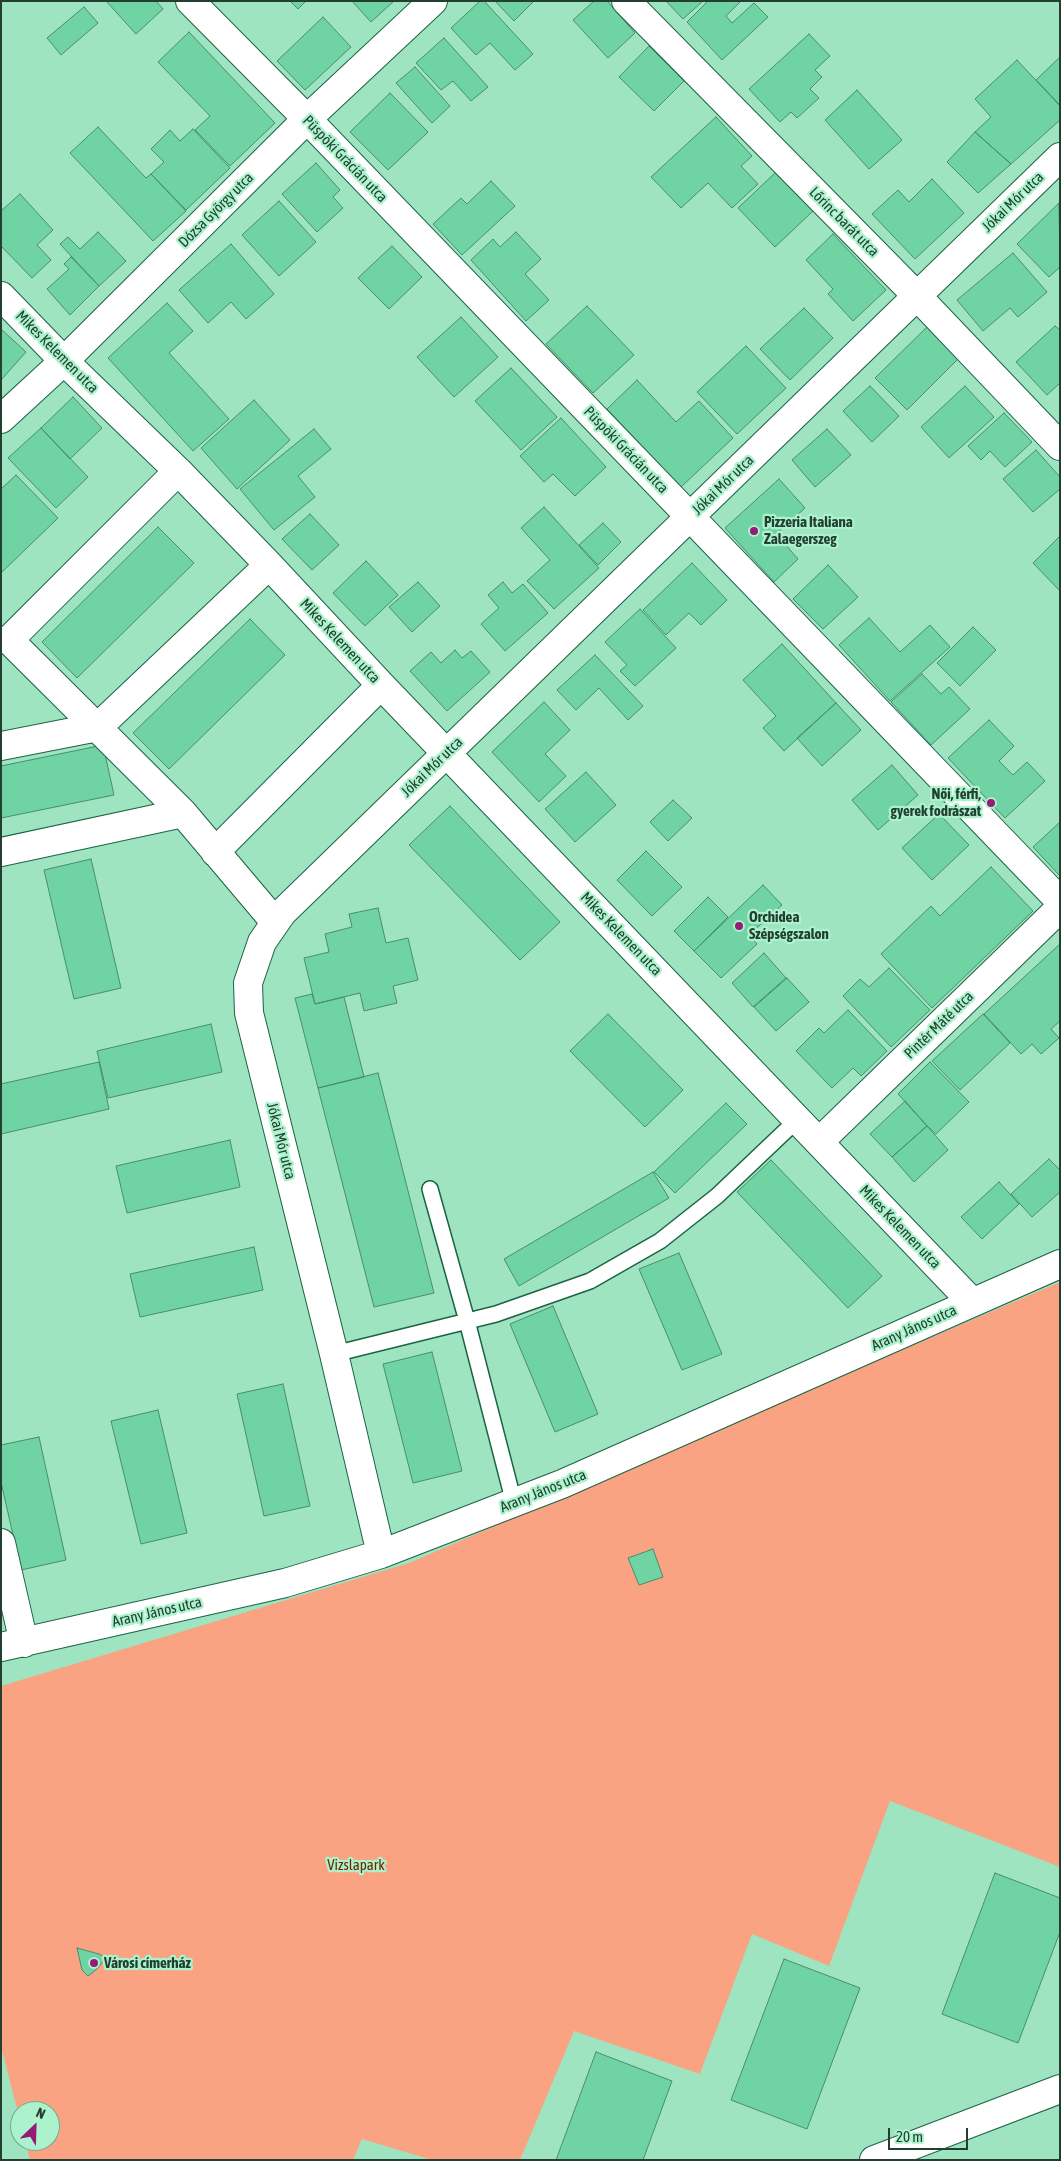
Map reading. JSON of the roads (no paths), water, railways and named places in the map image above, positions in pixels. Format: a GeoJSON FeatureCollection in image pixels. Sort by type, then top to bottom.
{"type":"FeatureCollection","features":[{"type":"Feature","properties":{"kind":"street","name":"Püspöki Grácián utca"},"geometry":{"type":"LineString","coordinates":[[190,1],[307,119],[1060,902]]}},
{"type":"Feature","properties":{"kind":"street","name":"Dózsa György utca"},"geometry":{"type":"LineString","coordinates":[[1,420],[64,361],[307,119],[433,1]]}},
{"type":"Feature","properties":{"kind":"street","name":"Lőrinc barát utca"},"geometry":{"type":"LineString","coordinates":[[626,1],[917,296],[1060,446]]}},
{"type":"Feature","properties":{"kind":"street","name":"Jókai Mór utca"},"geometry":{"type":"LineString","coordinates":[[381,1554],[334,1354],[249,1013],[248,983],[262,942],[282,913],[1060,157]]}},
{"type":"Feature","properties":{"kind":"street","name":"Mikes Kelemen utca"},"geometry":{"type":"LineString","coordinates":[[1,296],[64,361],[178,470],[381,685],[448,752],[972,1302]]}},
{"type":"Feature","properties":{"kind":"street"},"geometry":{"type":"LineString","coordinates":[[178,470],[9,640],[183,813],[275,922]]}},
{"type":"Feature","properties":{"kind":"street"},"geometry":{"type":"LineString","coordinates":[[1,746],[98,727],[269,565]]}},
{"type":"Feature","properties":{"kind":"street"},"geometry":{"type":"LineString","coordinates":[[215,852],[381,685]]}},
{"type":"Feature","properties":{"kind":"street"},"geometry":{"type":"LineString","coordinates":[[1,852],[183,813]]}},
{"type":"Feature","properties":{"kind":"street","name":"Pintér Máté utca"},"geometry":{"type":"LineString","coordinates":[[819,1142],[1060,908]]}},
{"type":"Feature","properties":{"kind":"street","name":"Arany János utca"},"geometry":{"type":"LineString","coordinates":[[12,1645],[285,1583],[381,1554],[562,1484],[1060,1264]]}},
{"type":"Feature","properties":{"kind":"street"},"geometry":{"type":"LineString","coordinates":[[1,1543],[12,1645]]}},
{"type":"Feature","properties":{"kind":"street"},"geometry":{"type":"LineString","coordinates":[[874,2160],[1060,2089]]}},
{"type":"Feature","properties":{"kind":"lane"},"geometry":{"type":"LineString","coordinates":[[334,1354],[496,1314],[590,1281],[660,1241],[717,1196],[798,1119]]}},
{"type":"Feature","properties":{"kind":"lane"},"geometry":{"type":"LineString","coordinates":[[430,1189],[467,1321],[514,1503]]}},
{"type":"Feature","properties":{"kind":"place","name":"Pizzeria Italiana Zalaegerszeg"},"geometry":{"type":"Point","coordinates":[754,531]}},
{"type":"Feature","properties":{"kind":"place","name":"Női, férfi, gyerek fodrászat"},"geometry":{"type":"Point","coordinates":[991,803]}},
{"type":"Feature","properties":{"kind":"place","name":"Orchidea Szépségszalon"},"geometry":{"type":"Point","coordinates":[739,926]}},
{"type":"Feature","properties":{"kind":"place","name":"Városi címerház"},"geometry":{"type":"Point","coordinates":[94,1963]}},
{"type":"Feature","properties":{"kind":"park label","name":"Vizslapark"},"geometry":{"type":"Point","coordinates":[356,1865]}}]}
